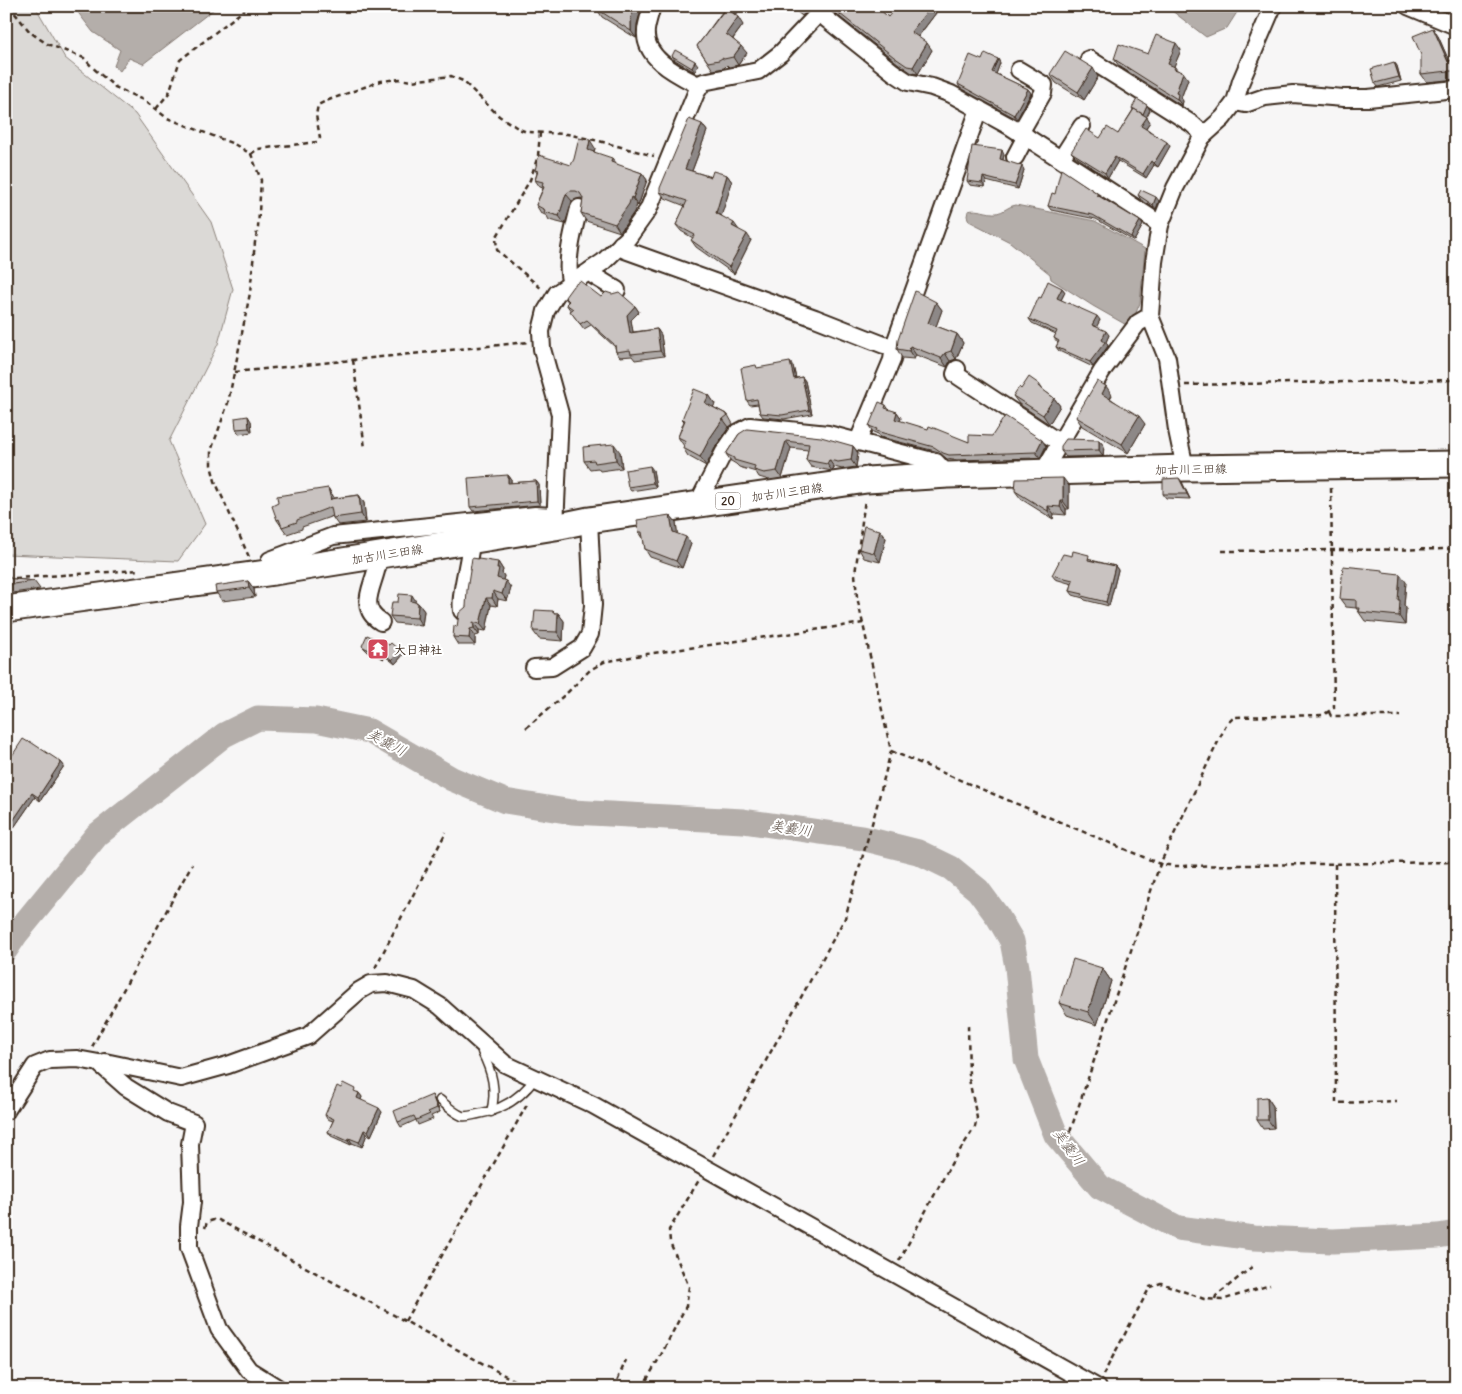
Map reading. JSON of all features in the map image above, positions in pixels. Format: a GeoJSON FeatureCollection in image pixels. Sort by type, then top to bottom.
{"type":"FeatureCollection","features":[{"type":"Feature","properties":{"kind":"main road","name":"加古川三田線"},"geometry":{"type":"LineString","coordinates":[[6,609],[471,541],[555,521],[589,520],[867,480],[948,474],[1456,464]]}},
{"type":"Feature","properties":{"kind":"street"},"geometry":{"type":"LineString","coordinates":[[652,6],[646,30],[647,44],[658,60],[684,78],[700,86]]}},
{"type":"Feature","properties":{"kind":"street"},"geometry":{"type":"LineString","coordinates":[[1185,468],[1170,386],[1167,358],[1150,316],[1154,262],[1160,225],[1175,188],[1204,135],[1223,118],[1235,102],[1246,66],[1273,6]]}},
{"type":"Feature","properties":{"kind":"street"},"geometry":{"type":"LineString","coordinates":[[1408,6],[1456,26]]}},
{"type":"Feature","properties":{"kind":"street"},"geometry":{"type":"LineString","coordinates":[[262,573],[270,560],[333,536],[535,515],[555,521],[560,414],[542,342],[541,330],[546,311],[557,293],[603,262],[628,238],[648,210],[696,93],[703,82],[758,71],[781,54],[821,9],[908,82],[932,87],[951,94],[979,109],[1061,159],[1160,225]]}},
{"type":"Feature","properties":{"kind":"street"},"geometry":{"type":"LineString","coordinates":[[1089,58],[1192,124],[1204,135]]}},
{"type":"Feature","properties":{"kind":"street"},"geometry":{"type":"LineString","coordinates":[[1015,158],[1023,135],[1043,93],[1044,85],[1019,70]]}},
{"type":"Feature","properties":{"kind":"street"},"geometry":{"type":"LineString","coordinates":[[1235,102],[1245,104],[1265,97],[1293,94],[1368,98],[1456,88]]}},
{"type":"Feature","properties":{"kind":"street"},"geometry":{"type":"LineString","coordinates":[[858,441],[892,360],[894,346],[979,109]]}},
{"type":"Feature","properties":{"kind":"street"},"geometry":{"type":"LineString","coordinates":[[1061,159],[1082,126]]}},
{"type":"Feature","properties":{"kind":"street"},"geometry":{"type":"LineString","coordinates":[[571,284],[569,278],[570,261],[579,208]]}},
{"type":"Feature","properties":{"kind":"street"},"geometry":{"type":"LineString","coordinates":[[621,244],[625,250],[815,318],[884,346],[894,346]]}},
{"type":"Feature","properties":{"kind":"street"},"geometry":{"type":"LineString","coordinates":[[591,270],[594,276],[617,290]]}},
{"type":"Feature","properties":{"kind":"street"},"geometry":{"type":"LineString","coordinates":[[1046,472],[1047,465],[1102,371],[1138,323],[1150,316]]}},
{"type":"Feature","properties":{"kind":"street"},"geometry":{"type":"LineString","coordinates":[[957,369],[955,374],[1060,443]]}},
{"type":"Feature","properties":{"kind":"street"},"geometry":{"type":"LineString","coordinates":[[700,505],[702,495],[724,452],[737,433],[750,426],[828,434],[858,441],[936,462],[948,474]]}},
{"type":"Feature","properties":{"kind":"street"},"geometry":{"type":"LineString","coordinates":[[534,668],[552,667],[582,648],[590,634],[593,605],[589,520]]}},
{"type":"Feature","properties":{"kind":"street"},"geometry":{"type":"LineString","coordinates":[[462,611],[460,601],[470,556],[471,541]]}},
{"type":"Feature","properties":{"kind":"street"},"geometry":{"type":"LineString","coordinates":[[378,555],[377,569],[369,593],[368,608],[373,617],[381,622]]}},
{"type":"Feature","properties":{"kind":"street"},"geometry":{"type":"LineString","coordinates":[[6,1111],[35,1066],[50,1060],[77,1059],[95,1063],[106,1062],[181,1078],[228,1065],[308,1036],[359,991],[371,984],[387,983],[414,990],[440,1006],[505,1064],[593,1105],[1098,1387]]}},
{"type":"Feature","properties":{"kind":"street"},"geometry":{"type":"LineString","coordinates":[[95,1063],[126,1087],[168,1113],[194,1123],[190,1144],[192,1202],[189,1248],[219,1329],[249,1370],[278,1388]]}},
{"type":"Feature","properties":{"kind":"lane"},"geometry":{"type":"LineString","coordinates":[[485,1046],[482,1052],[494,1082],[495,1099],[491,1112]]}},
{"type":"Feature","properties":{"kind":"lane"},"geometry":{"type":"LineString","coordinates":[[440,1100],[464,1117],[491,1112],[510,1102],[537,1078]]}},
{"type":"Feature","properties":{"kind":"path"},"geometry":{"type":"LineString","coordinates":[[9,6],[30,32],[47,44],[84,58],[115,87],[145,101],[167,118],[234,144],[251,154],[261,180],[258,228],[250,293],[228,403],[210,451],[215,481],[262,573]]}},
{"type":"Feature","properties":{"kind":"path"},"geometry":{"type":"LineString","coordinates":[[156,109],[169,93],[180,60],[249,6]]}},
{"type":"Feature","properties":{"kind":"path"},"geometry":{"type":"LineString","coordinates":[[251,154],[258,149],[317,142],[320,138],[316,115],[318,105],[381,81],[400,78],[411,81],[451,76],[463,81],[499,116],[519,130],[567,134],[668,159]]}},
{"type":"Feature","properties":{"kind":"path"},"geometry":{"type":"LineString","coordinates":[[540,133],[538,156],[530,180],[496,238],[497,250],[554,299]]}},
{"type":"Feature","properties":{"kind":"path"},"geometry":{"type":"LineString","coordinates":[[235,372],[525,342],[542,342]]}},
{"type":"Feature","properties":{"kind":"path"},"geometry":{"type":"LineString","coordinates":[[353,360],[365,448]]}},
{"type":"Feature","properties":{"kind":"path"},"geometry":{"type":"LineString","coordinates":[[1170,386],[1456,380]]}},
{"type":"Feature","properties":{"kind":"path"},"geometry":{"type":"LineString","coordinates":[[1070,1132],[1160,864],[1226,724],[1234,717],[1323,715],[1334,708],[1330,467]]}},
{"type":"Feature","properties":{"kind":"path"},"geometry":{"type":"LineString","coordinates":[[642,1388],[686,1306],[689,1287],[670,1242],[668,1230],[706,1168],[845,918],[891,751],[857,597],[855,574],[867,480]]}},
{"type":"Feature","properties":{"kind":"path"},"geometry":{"type":"LineString","coordinates":[[1222,551],[1456,549]]}},
{"type":"Feature","properties":{"kind":"path"},"geometry":{"type":"LineString","coordinates":[[6,578],[143,570]]}},
{"type":"Feature","properties":{"kind":"path"},"geometry":{"type":"LineString","coordinates":[[526,728],[590,670],[604,662],[863,622]]}},
{"type":"Feature","properties":{"kind":"path"},"geometry":{"type":"LineString","coordinates":[[1329,712],[1331,716],[1400,716]]}},
{"type":"Feature","properties":{"kind":"path"},"geometry":{"type":"LineString","coordinates":[[891,751],[1160,864],[1175,866],[1456,862]]}},
{"type":"Feature","properties":{"kind":"path"},"geometry":{"type":"LineString","coordinates":[[371,984],[373,972],[446,832]]}},
{"type":"Feature","properties":{"kind":"path"},"geometry":{"type":"LineString","coordinates":[[95,1063],[93,1045],[192,864]]}},
{"type":"Feature","properties":{"kind":"path"},"geometry":{"type":"LineString","coordinates":[[1335,864],[1336,1103],[1397,1101]]}},
{"type":"Feature","properties":{"kind":"path"},"geometry":{"type":"LineString","coordinates":[[893,1273],[951,1164],[975,1127],[977,1118],[969,1080],[968,1024]]}},
{"type":"Feature","properties":{"kind":"path"},"geometry":{"type":"LineString","coordinates":[[405,1321],[514,1131],[537,1078]]}},
{"type":"Feature","properties":{"kind":"path"},"geometry":{"type":"LineString","coordinates":[[204,1230],[207,1222],[217,1218],[528,1388]]}},
{"type":"Feature","properties":{"kind":"path"},"geometry":{"type":"LineString","coordinates":[[1214,1300],[1216,1296],[1253,1266]]}},
{"type":"Feature","properties":{"kind":"path"},"geometry":{"type":"LineString","coordinates":[[1098,1387],[1150,1287],[1162,1283],[1204,1299],[1222,1300],[1270,1285]]}},
{"type":"Feature","properties":{"kind":"path"},"geometry":{"type":"LineString","coordinates":[[614,1388],[626,1360]]}},
{"type":"Feature","properties":{"kind":"path"},"geometry":{"type":"LineString","coordinates":[[1445,1388],[1456,1380]]}},
{"type":"Feature","properties":{"kind":"shaded area"},"geometry":{"type":"Polygon","coordinates":[[[6,6],[35,6],[65,58],[135,114],[211,222],[233,289],[218,344],[169,441],[205,524],[178,561],[6,554],[6,6]]]}},
{"type":"Feature","properties":{"kind":"shaded area"},"geometry":{"type":"Polygon","coordinates":[[[73,6],[218,6],[143,64],[129,58],[120,71],[114,66],[120,50],[93,32],[73,6]]]}},
{"type":"Feature","properties":{"kind":"shaded area"},"geometry":{"type":"Polygon","coordinates":[[[1160,6],[1241,6],[1227,28],[1206,37],[1167,7],[1160,6]]]}},
{"type":"Feature","properties":{"kind":"shaded area"},"geometry":{"type":"Polygon","coordinates":[[[1016,205],[1095,221],[1145,249],[1140,303],[1130,327],[1051,279],[1050,274],[1010,242],[969,221],[967,216],[968,211],[997,213],[1016,205]]]}},
{"type":"Feature","properties":{"kind":"building"},"geometry":{"type":"Polygon","coordinates":[[[599,6],[635,6],[631,17],[631,31],[597,9],[599,6]]]}},
{"type":"Feature","properties":{"kind":"building"},"geometry":{"type":"Polygon","coordinates":[[[830,6],[876,6],[888,17],[897,6],[931,6],[911,32],[927,43],[913,67],[907,66],[830,6]]]}},
{"type":"Feature","properties":{"kind":"building"},"geometry":{"type":"Polygon","coordinates":[[[726,8],[738,17],[726,34],[741,46],[733,57],[708,62],[697,46],[726,8]]]}},
{"type":"Feature","properties":{"kind":"building"},"geometry":{"type":"Polygon","coordinates":[[[1433,28],[1448,62],[1456,58],[1456,71],[1421,74],[1421,55],[1413,36],[1433,28]]]}},
{"type":"Feature","properties":{"kind":"building"},"geometry":{"type":"Polygon","coordinates":[[[1156,35],[1176,43],[1168,64],[1175,67],[1174,69],[1183,72],[1176,93],[1178,94],[1177,99],[1114,59],[1119,44],[1148,54],[1156,35]]]}},
{"type":"Feature","properties":{"kind":"building"},"geometry":{"type":"Polygon","coordinates":[[[675,50],[695,61],[692,68],[672,56],[675,50]]]}},
{"type":"Feature","properties":{"kind":"building"},"geometry":{"type":"Polygon","coordinates":[[[1065,51],[1093,68],[1078,92],[1050,74],[1065,51]]]}},
{"type":"Feature","properties":{"kind":"building"},"geometry":{"type":"Polygon","coordinates":[[[985,53],[998,59],[992,72],[1028,89],[1014,115],[958,84],[970,55],[982,60],[985,53]]]}},
{"type":"Feature","properties":{"kind":"building"},"geometry":{"type":"Polygon","coordinates":[[[1394,62],[1399,77],[1375,83],[1371,69],[1394,62]]]}},
{"type":"Feature","properties":{"kind":"building"},"geometry":{"type":"Polygon","coordinates":[[[1137,99],[1147,105],[1143,114],[1132,108],[1137,99]]]}},
{"type":"Feature","properties":{"kind":"building"},"geometry":{"type":"Polygon","coordinates":[[[1134,109],[1147,117],[1141,126],[1167,142],[1154,163],[1151,161],[1143,174],[1115,157],[1105,173],[1071,152],[1086,129],[1100,138],[1107,127],[1118,134],[1134,109]]]}},
{"type":"Feature","properties":{"kind":"building"},"geometry":{"type":"Polygon","coordinates":[[[689,119],[702,124],[685,169],[711,177],[713,171],[727,175],[716,213],[734,223],[732,226],[747,234],[729,267],[691,240],[695,235],[676,225],[687,201],[660,192],[689,119]]]}},
{"type":"Feature","properties":{"kind":"building"},"geometry":{"type":"Polygon","coordinates":[[[579,138],[590,140],[588,150],[612,158],[611,162],[642,173],[633,198],[631,197],[629,204],[615,224],[581,213],[583,198],[576,191],[570,191],[566,194],[559,216],[544,212],[545,210],[536,205],[544,187],[542,186],[543,182],[535,180],[538,171],[535,170],[539,155],[571,165],[579,138]]]}},
{"type":"Feature","properties":{"kind":"building"},"geometry":{"type":"Polygon","coordinates":[[[972,146],[1002,150],[1000,159],[1022,166],[1015,185],[983,177],[982,183],[967,181],[972,146]]]}},
{"type":"Feature","properties":{"kind":"building"},"geometry":{"type":"Polygon","coordinates":[[[1061,169],[1097,193],[1097,195],[1140,221],[1131,237],[1093,215],[1048,206],[1052,193],[1055,194],[1061,169]]]}},
{"type":"Feature","properties":{"kind":"building"},"geometry":{"type":"Polygon","coordinates":[[[1141,190],[1156,197],[1153,205],[1138,195],[1141,190]]]}},
{"type":"Feature","properties":{"kind":"building"},"geometry":{"type":"Polygon","coordinates":[[[580,281],[601,297],[606,292],[612,294],[619,292],[635,306],[627,315],[630,333],[657,329],[660,351],[631,354],[630,350],[616,352],[615,345],[587,320],[580,324],[570,311],[573,309],[566,304],[569,301],[565,297],[573,286],[580,281]]]}},
{"type":"Feature","properties":{"kind":"building"},"geometry":{"type":"Polygon","coordinates":[[[1048,281],[1062,288],[1057,298],[1097,316],[1092,325],[1106,331],[1102,340],[1105,342],[1090,362],[1056,347],[1059,341],[1054,338],[1057,331],[1029,319],[1048,281]]]}},
{"type":"Feature","properties":{"kind":"building"},"geometry":{"type":"Polygon","coordinates":[[[915,291],[936,302],[928,323],[957,334],[951,351],[945,353],[941,358],[910,346],[909,351],[897,349],[898,340],[915,291]]]}},
{"type":"Feature","properties":{"kind":"building"},"geometry":{"type":"Polygon","coordinates":[[[790,362],[794,379],[802,377],[809,410],[782,415],[760,413],[757,399],[747,401],[741,368],[756,365],[757,368],[790,362]]]}},
{"type":"Feature","properties":{"kind":"building"},"geometry":{"type":"Polygon","coordinates":[[[1029,377],[1054,398],[1043,415],[1013,396],[1019,387],[1021,389],[1029,377]]]}},
{"type":"Feature","properties":{"kind":"building"},"geometry":{"type":"Polygon","coordinates":[[[1097,381],[1106,386],[1102,394],[1139,416],[1122,444],[1076,417],[1097,381]]]}},
{"type":"Feature","properties":{"kind":"building"},"geometry":{"type":"Polygon","coordinates":[[[694,389],[709,395],[705,403],[728,415],[710,438],[700,457],[683,448],[686,441],[678,437],[685,420],[682,419],[694,389]]]}},
{"type":"Feature","properties":{"kind":"building"},"geometry":{"type":"Polygon","coordinates":[[[879,402],[886,405],[885,408],[897,412],[895,419],[928,429],[929,426],[969,442],[969,435],[992,436],[1005,416],[1042,440],[1036,452],[949,455],[934,447],[876,431],[877,429],[869,426],[879,402]]]}},
{"type":"Feature","properties":{"kind":"building"},"geometry":{"type":"Polygon","coordinates":[[[248,416],[249,428],[236,429],[235,418],[248,416]]]}},
{"type":"Feature","properties":{"kind":"building"},"geometry":{"type":"Polygon","coordinates":[[[747,429],[821,437],[853,446],[851,460],[838,462],[829,460],[827,464],[806,460],[809,444],[786,441],[777,471],[764,473],[754,470],[755,466],[734,460],[734,458],[726,454],[739,434],[747,429]]]}},
{"type":"Feature","properties":{"kind":"building"},"geometry":{"type":"Polygon","coordinates":[[[1066,439],[1099,440],[1099,450],[1061,451],[1061,446],[1066,439]]]}},
{"type":"Feature","properties":{"kind":"building"},"geometry":{"type":"Polygon","coordinates":[[[614,444],[616,460],[595,463],[594,460],[584,461],[583,447],[614,444]]]}},
{"type":"Feature","properties":{"kind":"building"},"geometry":{"type":"Polygon","coordinates":[[[650,466],[653,483],[628,487],[625,470],[650,466]]]}},
{"type":"Feature","properties":{"kind":"building"},"geometry":{"type":"Polygon","coordinates":[[[508,475],[508,483],[536,481],[537,501],[470,507],[468,478],[508,475]]]}},
{"type":"Feature","properties":{"kind":"building"},"geometry":{"type":"Polygon","coordinates":[[[1063,478],[1063,501],[1061,501],[1060,507],[1048,506],[1048,511],[1015,491],[1016,479],[1063,478]]]}},
{"type":"Feature","properties":{"kind":"building"},"geometry":{"type":"Polygon","coordinates":[[[1179,478],[1187,494],[1163,494],[1163,479],[1179,478]]]}},
{"type":"Feature","properties":{"kind":"building"},"geometry":{"type":"Polygon","coordinates":[[[328,488],[331,499],[359,495],[361,514],[333,518],[331,507],[282,527],[279,519],[277,520],[272,506],[278,503],[277,496],[328,488]]]}},
{"type":"Feature","properties":{"kind":"building"},"geometry":{"type":"Polygon","coordinates":[[[670,515],[673,532],[686,537],[676,561],[645,549],[642,532],[639,532],[637,520],[670,515]]]}},
{"type":"Feature","properties":{"kind":"building"},"geometry":{"type":"Polygon","coordinates":[[[864,526],[880,530],[874,553],[859,549],[864,526]]]}},
{"type":"Feature","properties":{"kind":"building"},"geometry":{"type":"Polygon","coordinates":[[[1073,551],[1089,555],[1088,560],[1115,566],[1106,602],[1070,591],[1073,580],[1052,575],[1063,554],[1072,556],[1073,551]]]}},
{"type":"Feature","properties":{"kind":"building"},"geometry":{"type":"Polygon","coordinates":[[[472,558],[498,562],[497,578],[506,581],[502,594],[493,591],[492,598],[486,598],[480,624],[473,622],[474,628],[470,629],[469,638],[453,637],[454,626],[457,627],[459,613],[466,607],[472,558]]]}},
{"type":"Feature","properties":{"kind":"building"},"geometry":{"type":"Polygon","coordinates":[[[1343,566],[1383,570],[1383,572],[1400,574],[1399,616],[1359,612],[1360,608],[1356,608],[1356,600],[1340,599],[1343,566]]]}},
{"type":"Feature","properties":{"kind":"building"},"geometry":{"type":"Polygon","coordinates":[[[6,578],[34,581],[6,585],[6,578]]]}},
{"type":"Feature","properties":{"kind":"building"},"geometry":{"type":"Polygon","coordinates":[[[248,581],[249,588],[216,592],[215,586],[248,581]]]}},
{"type":"Feature","properties":{"kind":"building"},"geometry":{"type":"Polygon","coordinates":[[[399,594],[412,595],[411,601],[418,603],[417,618],[390,616],[392,602],[398,602],[399,594]]]}},
{"type":"Feature","properties":{"kind":"building"},"geometry":{"type":"Polygon","coordinates":[[[535,610],[558,613],[557,632],[533,631],[535,610]]]}},
{"type":"Feature","properties":{"kind":"building"},"geometry":{"type":"Polygon","coordinates":[[[367,635],[389,645],[391,643],[400,651],[392,660],[382,652],[381,655],[365,648],[362,646],[367,635]]]}},
{"type":"Feature","properties":{"kind":"building"},"geometry":{"type":"Polygon","coordinates":[[[23,739],[61,762],[38,797],[32,793],[6,831],[6,765],[23,739]]]}},
{"type":"Feature","properties":{"kind":"building"},"geometry":{"type":"Polygon","coordinates":[[[1073,959],[1102,968],[1088,1012],[1059,1003],[1073,959]]]}},
{"type":"Feature","properties":{"kind":"building"},"geometry":{"type":"Polygon","coordinates":[[[343,1083],[359,1093],[357,1098],[379,1108],[368,1131],[364,1130],[359,1142],[349,1138],[348,1141],[328,1132],[334,1119],[325,1115],[337,1086],[341,1088],[343,1083]]]}},
{"type":"Feature","properties":{"kind":"building"},"geometry":{"type":"Polygon","coordinates":[[[432,1095],[437,1108],[428,1112],[430,1114],[416,1120],[414,1116],[398,1122],[394,1111],[432,1095]]]}},
{"type":"Feature","properties":{"kind":"building"},"geometry":{"type":"Polygon","coordinates":[[[1267,1097],[1268,1120],[1257,1120],[1257,1098],[1267,1097]]]}},
{"type":"Feature","properties":{"kind":"waterway","name":"美嚢川"},"geometry":{"type":"LineString","coordinates":[[6,949],[16,934],[97,835],[224,735],[258,718],[316,720],[369,731],[452,779],[505,801],[572,812],[743,821],[862,838],[918,852],[951,868],[978,890],[998,917],[1012,941],[1017,967],[1026,1059],[1056,1135],[1100,1187],[1178,1228],[1254,1238],[1333,1241],[1438,1236],[1456,1233]]}},
{"type":"Feature","properties":{"kind":"place","name":"大日神社"},"geometry":{"type":"Point","coordinates":[378,649]}}]}
